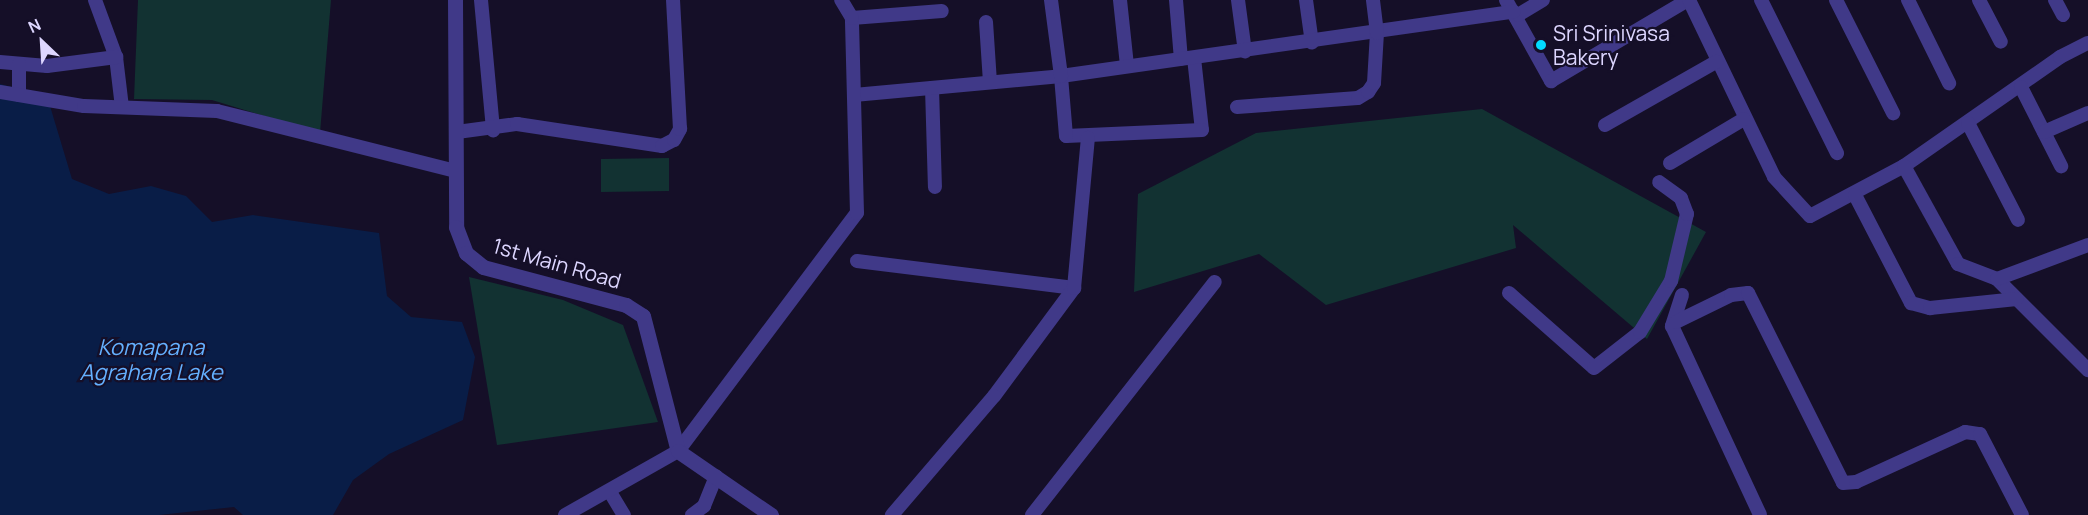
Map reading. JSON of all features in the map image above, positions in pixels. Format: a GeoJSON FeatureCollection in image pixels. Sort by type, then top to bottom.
{"type":"FeatureCollection","features":[{"type":"Feature","properties":{"kind":"street"},"geometry":{"type":"LineString","coordinates":[[95,0],[116,57],[122,107]]}},
{"type":"Feature","properties":{"kind":"street","name":"1st Main Road"},"geometry":{"type":"LineString","coordinates":[[455,0],[456,227],[466,253],[483,267],[626,304],[643,316],[678,451]]}},
{"type":"Feature","properties":{"kind":"street"},"geometry":{"type":"LineString","coordinates":[[482,0],[493,129]]}},
{"type":"Feature","properties":{"kind":"street"},"geometry":{"type":"LineString","coordinates":[[457,132],[517,124],[662,146],[674,140],[680,129],[673,0]]}},
{"type":"Feature","properties":{"kind":"street"},"geometry":{"type":"LineString","coordinates":[[571,514],[678,451],[857,213],[852,18],[841,0]]}},
{"type":"Feature","properties":{"kind":"street"},"geometry":{"type":"LineString","coordinates":[[1051,0],[1066,136],[1088,138],[1202,130],[1176,0]]}},
{"type":"Feature","properties":{"kind":"street"},"geometry":{"type":"LineString","coordinates":[[1120,0],[1127,66]]}},
{"type":"Feature","properties":{"kind":"street"},"geometry":{"type":"LineString","coordinates":[[1238,0],[1245,52]]}},
{"type":"Feature","properties":{"kind":"street"},"geometry":{"type":"LineString","coordinates":[[1306,0],[1312,44]]}},
{"type":"Feature","properties":{"kind":"street"},"geometry":{"type":"LineString","coordinates":[[1237,107],[1358,98],[1374,83],[1377,33],[1373,0]]}},
{"type":"Feature","properties":{"kind":"street"},"geometry":{"type":"LineString","coordinates":[[854,95],[1061,76],[1312,44],[1512,9],[1543,0]]}},
{"type":"Feature","properties":{"kind":"street"},"geometry":{"type":"LineString","coordinates":[[1512,9],[1551,81],[1689,0],[1716,62],[1774,177],[1810,216],[1855,195],[1904,166],[2088,43]]}},
{"type":"Feature","properties":{"kind":"street"},"geometry":{"type":"LineString","coordinates":[[1761,0],[1837,153]]}},
{"type":"Feature","properties":{"kind":"street"},"geometry":{"type":"LineString","coordinates":[[1836,0],[1893,113]]}},
{"type":"Feature","properties":{"kind":"street"},"geometry":{"type":"LineString","coordinates":[[1908,0],[1949,83]]}},
{"type":"Feature","properties":{"kind":"street"},"geometry":{"type":"LineString","coordinates":[[1978,0],[2001,42]]}},
{"type":"Feature","properties":{"kind":"street"},"geometry":{"type":"LineString","coordinates":[[2055,0],[2063,15]]}},
{"type":"Feature","properties":{"kind":"street"},"geometry":{"type":"LineString","coordinates":[[852,18],[942,11]]}},
{"type":"Feature","properties":{"kind":"street"},"geometry":{"type":"LineString","coordinates":[[986,22],[990,82]]}},
{"type":"Feature","properties":{"kind":"street"},"geometry":{"type":"LineString","coordinates":[[0,62],[47,66],[116,57]]}},
{"type":"Feature","properties":{"kind":"street"},"geometry":{"type":"LineString","coordinates":[[1605,125],[1716,62]]}},
{"type":"Feature","properties":{"kind":"street"},"geometry":{"type":"LineString","coordinates":[[19,64],[19,95]]}},
{"type":"Feature","properties":{"kind":"street"},"geometry":{"type":"LineString","coordinates":[[2021,87],[2061,166]]}},
{"type":"Feature","properties":{"kind":"street"},"geometry":{"type":"LineString","coordinates":[[932,88],[935,187]]}},
{"type":"Feature","properties":{"kind":"street"},"geometry":{"type":"LineString","coordinates":[[0,92],[122,107],[217,111],[456,171]]}},
{"type":"Feature","properties":{"kind":"street"},"geometry":{"type":"LineString","coordinates":[[2044,132],[2088,113]]}},
{"type":"Feature","properties":{"kind":"street"},"geometry":{"type":"LineString","coordinates":[[1670,163],[1744,119]]}},
{"type":"Feature","properties":{"kind":"street"},"geometry":{"type":"LineString","coordinates":[[1968,123],[2018,220]]}},
{"type":"Feature","properties":{"kind":"street"},"geometry":{"type":"LineString","coordinates":[[892,515],[994,396],[1074,288],[1088,138]]}},
{"type":"Feature","properties":{"kind":"street"},"geometry":{"type":"LineString","coordinates":[[1904,166],[1958,264],[1997,279],[2088,370]]}},
{"type":"Feature","properties":{"kind":"street"},"geometry":{"type":"LineString","coordinates":[[1509,293],[1594,368],[1640,332],[1671,281],[1687,214],[1681,198],[1659,182]]}},
{"type":"Feature","properties":{"kind":"street"},"geometry":{"type":"LineString","coordinates":[[1855,195],[1911,303],[1930,308],[2018,299]]}},
{"type":"Feature","properties":{"kind":"street"},"geometry":{"type":"LineString","coordinates":[[1997,279],[2088,245]]}},
{"type":"Feature","properties":{"kind":"street"},"geometry":{"type":"LineString","coordinates":[[857,261],[1074,288]]}},
{"type":"Feature","properties":{"kind":"street"},"geometry":{"type":"LineString","coordinates":[[1671,281],[1682,295],[1703,307]]}},
{"type":"Feature","properties":{"kind":"street"},"geometry":{"type":"LineString","coordinates":[[1032,515],[1215,282]]}},
{"type":"Feature","properties":{"kind":"street"},"geometry":{"type":"LineString","coordinates":[[1760,515],[1672,326],[1703,307],[1741,291],[1753,297],[1843,483],[1856,483],[1950,437],[1973,433],[1989,444],[2022,515]]}},
{"type":"Feature","properties":{"kind":"street"},"geometry":{"type":"LineString","coordinates":[[1676,322],[1682,295]]}},
{"type":"Feature","properties":{"kind":"street"},"geometry":{"type":"LineString","coordinates":[[678,451],[749,497],[771,515]]}},
{"type":"Feature","properties":{"kind":"street"},"geometry":{"type":"LineString","coordinates":[[692,515],[704,506],[716,476]]}},
{"type":"Feature","properties":{"kind":"street"},"geometry":{"type":"LineString","coordinates":[[610,492],[624,515]]}},
{"type":"Feature","properties":{"kind":"street"},"geometry":{"type":"LineString","coordinates":[[749,497],[751,515]]}},
{"type":"Feature","properties":{"kind":"green space"},"geometry":{"type":"Polygon","coordinates":[[[138,0],[331,0],[320,133],[212,100],[134,99],[138,0]]]}},
{"type":"Feature","properties":{"kind":"green space"},"geometry":{"type":"Polygon","coordinates":[[[1482,109],[1706,232],[1647,339],[1513,225],[1516,248],[1326,305],[1259,254],[1134,292],[1138,194],[1256,133],[1482,109]]]}},
{"type":"Feature","properties":{"kind":"green space"},"geometry":{"type":"Polygon","coordinates":[[[669,158],[669,191],[601,192],[601,159],[669,158]]]}},
{"type":"Feature","properties":{"kind":"green space"},"geometry":{"type":"Polygon","coordinates":[[[469,277],[563,300],[623,325],[658,422],[497,445],[469,277]]]}},
{"type":"Feature","properties":{"kind":"water","name":"Komapana Agrahara Lake"},"geometry":{"type":"Polygon","coordinates":[[[0,84],[47,96],[72,179],[109,194],[151,186],[186,196],[212,222],[253,215],[379,233],[387,296],[411,317],[462,322],[475,357],[463,420],[389,454],[353,480],[333,515],[243,515],[234,507],[159,515],[0,515],[0,84]]]}},
{"type":"Feature","properties":{"kind":"place","name":"Sri Srinivasa Bakery"},"geometry":{"type":"Point","coordinates":[1541,45]}}]}
